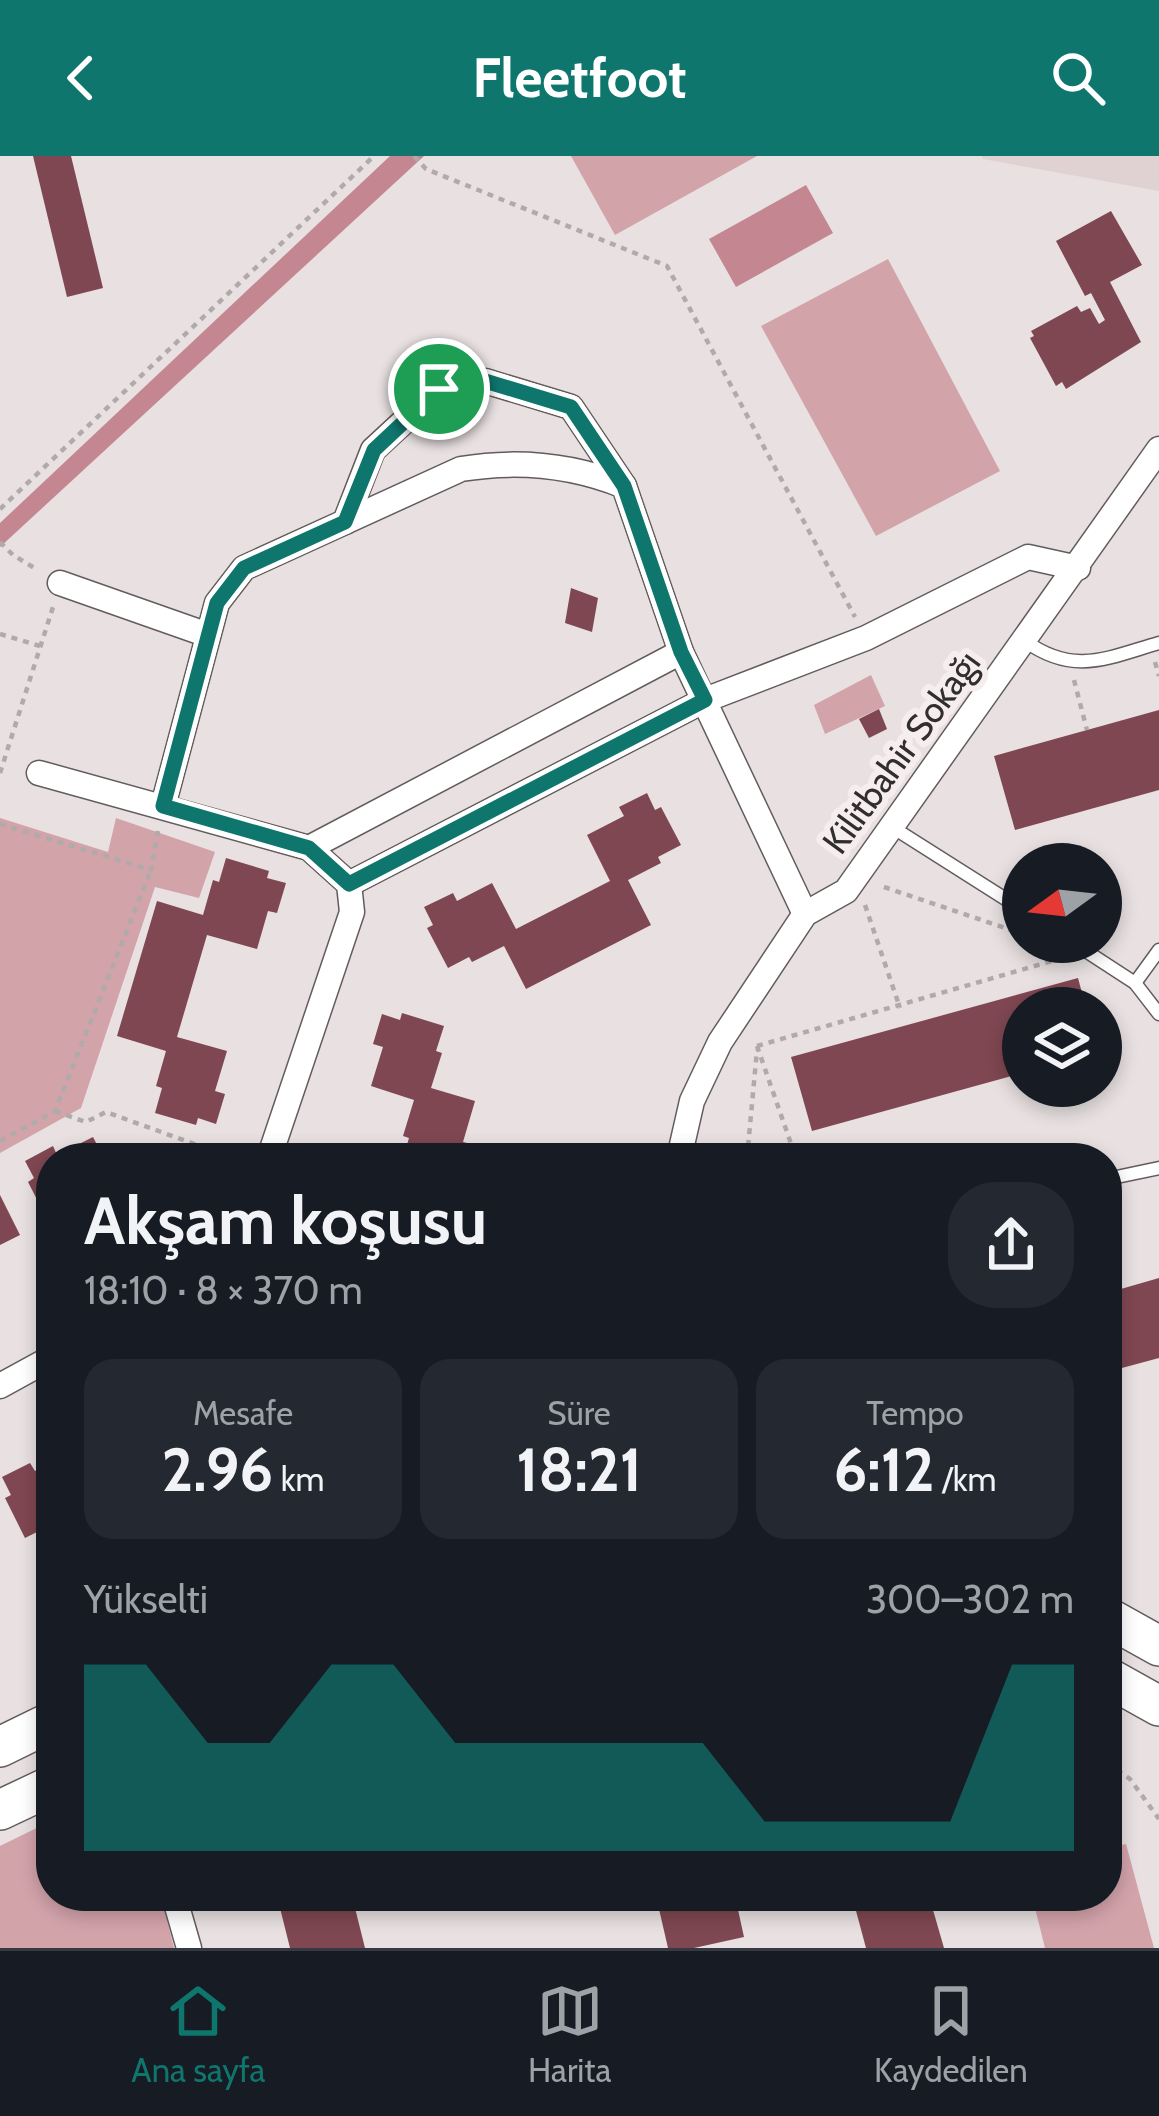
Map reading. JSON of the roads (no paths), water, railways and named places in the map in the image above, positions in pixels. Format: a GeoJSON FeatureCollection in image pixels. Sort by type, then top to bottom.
{"type":"FeatureCollection","features":[{"type":"Feature","properties":{"kind":"main road"},"geometry":{"type":"LineString","coordinates":[[1122,1625],[1159,1646]]}},
{"type":"Feature","properties":{"kind":"main road"},"geometry":{"type":"LineString","coordinates":[[1122,1685],[1159,1706]]}},
{"type":"Feature","properties":{"kind":"main road"},"geometry":{"type":"LineString","coordinates":[[0,1747],[36,1729]]}},
{"type":"Feature","properties":{"kind":"main road"},"geometry":{"type":"LineString","coordinates":[[0,1810],[36,1794]]}},
{"type":"Feature","properties":{"kind":"street"},"geometry":{"type":"LineString","coordinates":[[345,522],[374,450],[439,389],[485,381],[571,407],[624,486],[681,652],[805,914]]}},
{"type":"Feature","properties":{"kind":"street","name":"Kilitbahir Sokağı"},"geometry":{"type":"LineString","coordinates":[[682,1143],[692,1101],[720,1042],[805,914],[846,891],[856,878],[1159,449]]}},
{"type":"Feature","properties":{"kind":"street"},"geometry":{"type":"LineString","coordinates":[[163,806],[217,603],[244,568],[461,469],[500,462],[587,472],[624,486]]}},
{"type":"Feature","properties":{"kind":"street"},"geometry":{"type":"LineString","coordinates":[[349,884],[705,700],[866,638],[1028,557],[1078,568]]}},
{"type":"Feature","properties":{"kind":"street"},"geometry":{"type":"LineString","coordinates":[[61,583],[208,635]]}},
{"type":"Feature","properties":{"kind":"street"},"geometry":{"type":"LineString","coordinates":[[309,848],[681,652]]}},
{"type":"Feature","properties":{"kind":"street"},"geometry":{"type":"LineString","coordinates":[[39,773],[309,848],[349,884],[352,912],[273,1143]]}},
{"type":"Feature","properties":{"kind":"street"},"geometry":{"type":"LineString","coordinates":[[0,1386],[36,1366]]}},
{"type":"Feature","properties":{"kind":"street"},"geometry":{"type":"LineString","coordinates":[[178,1911],[189,1948]]}},
{"type":"Feature","properties":{"kind":"lane"},"geometry":{"type":"LineString","coordinates":[[1025,641],[1070,663],[1159,643]]}},
{"type":"Feature","properties":{"kind":"lane"},"geometry":{"type":"LineString","coordinates":[[892,827],[1002,897]]}},
{"type":"Feature","properties":{"kind":"lane"},"geometry":{"type":"LineString","coordinates":[[1135,982],[1159,950]]}},
{"type":"Feature","properties":{"kind":"lane"},"geometry":{"type":"LineString","coordinates":[[1105,963],[1135,982],[1159,1014]]}},
{"type":"Feature","properties":{"kind":"lane"},"geometry":{"type":"LineString","coordinates":[[1122,1176],[1159,1168]]}}]}
